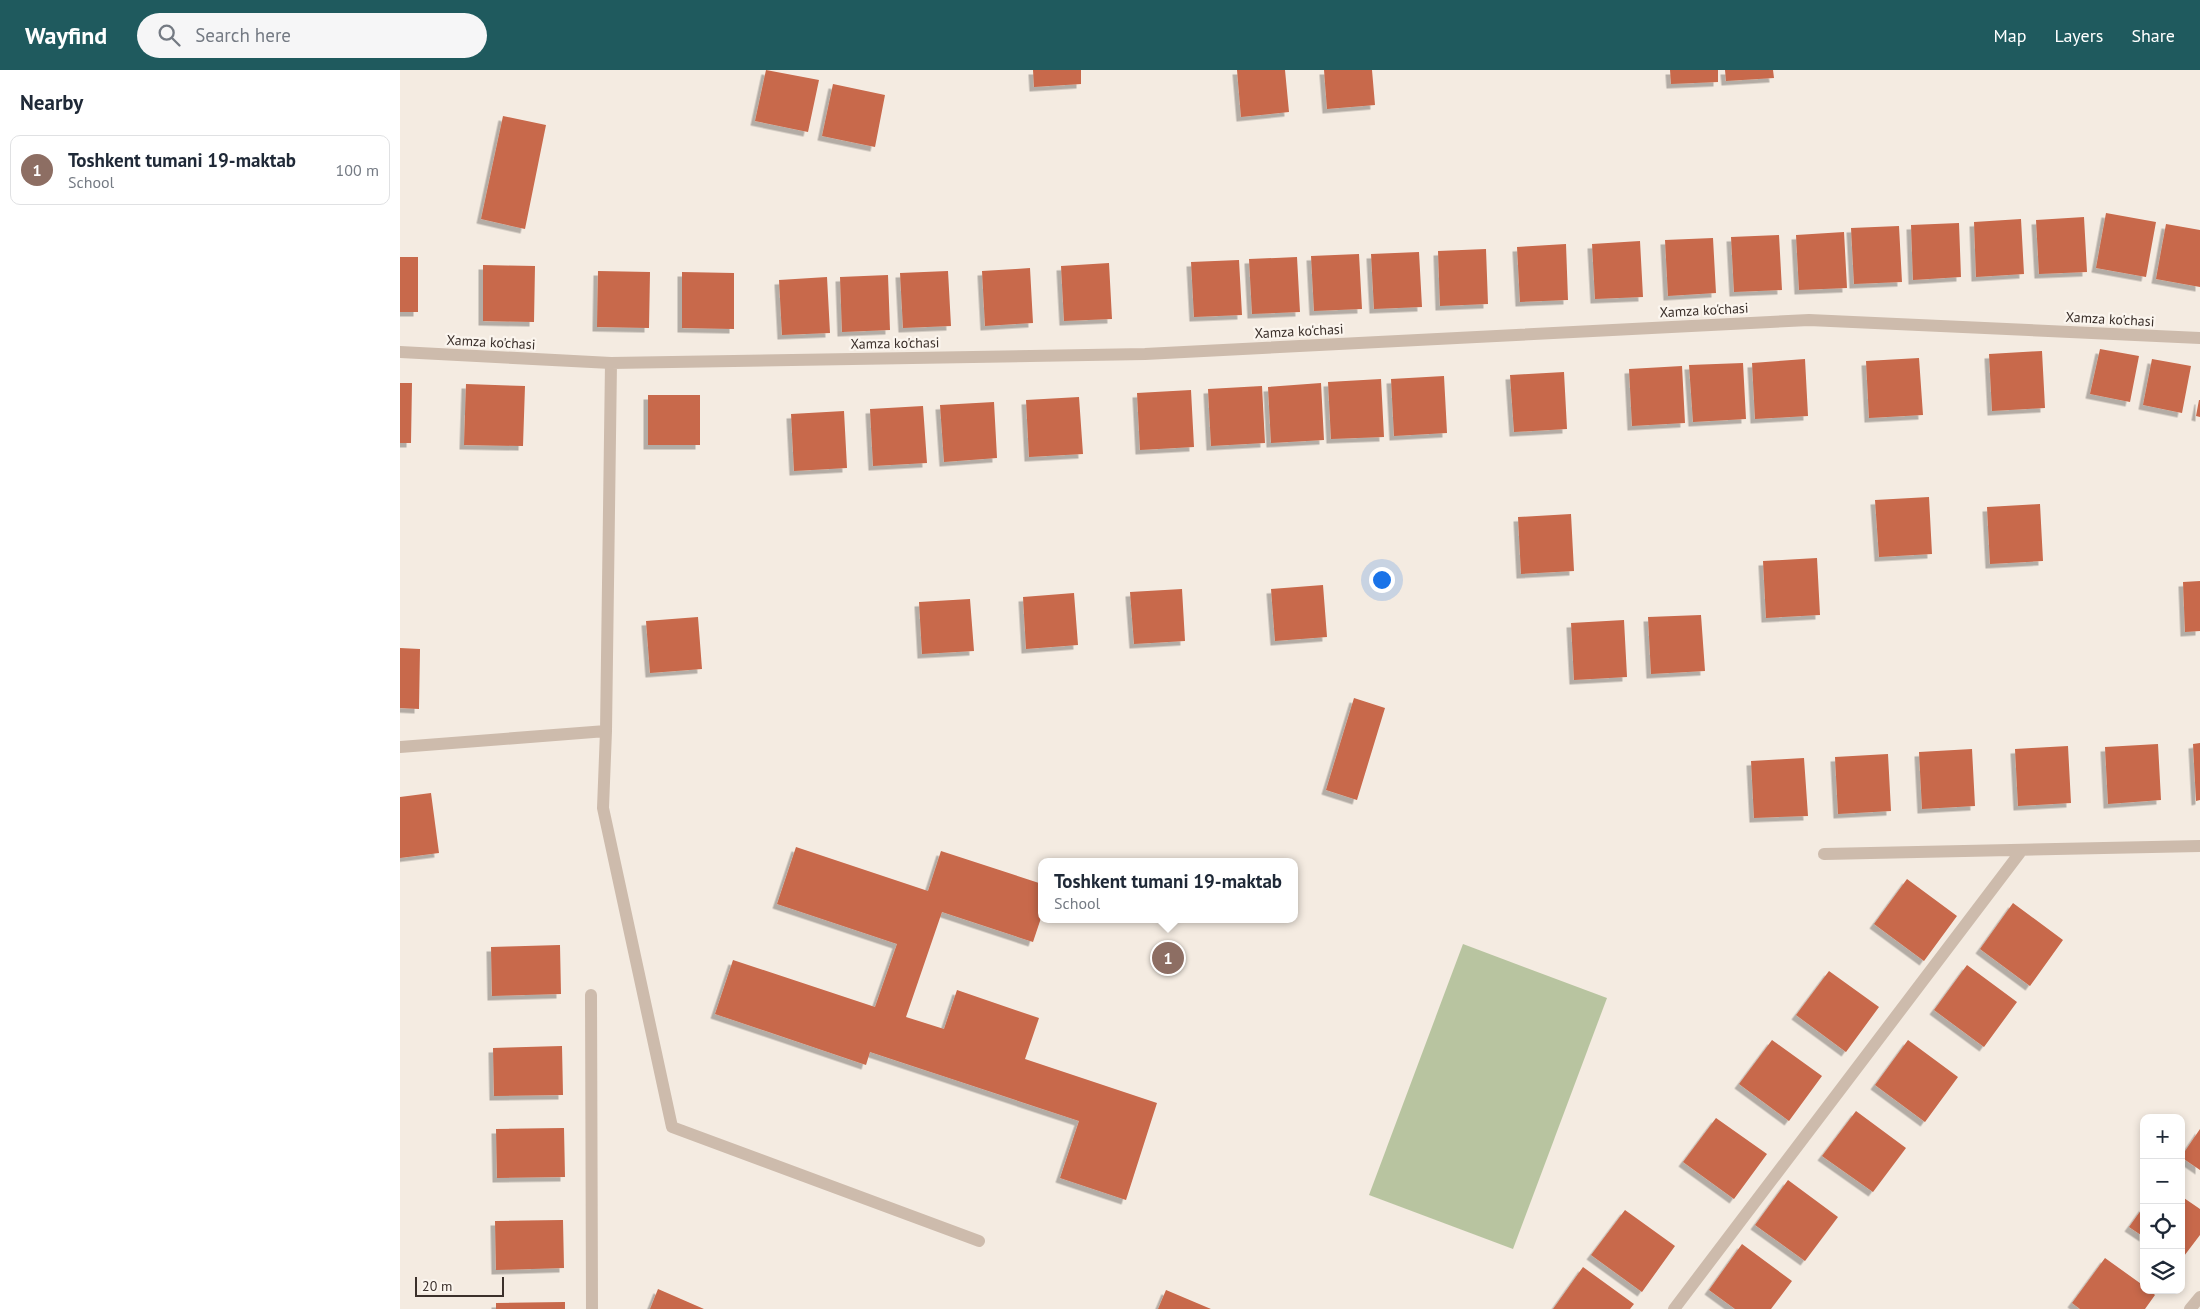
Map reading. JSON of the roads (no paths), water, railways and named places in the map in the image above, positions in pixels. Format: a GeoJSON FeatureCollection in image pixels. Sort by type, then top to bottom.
{"type":"FeatureCollection","features":[{"type":"Feature","properties":{"kind":"street","name":"Xamza ko'chasi"},"geometry":{"type":"LineString","coordinates":[[400,352],[611,363],[1145,354],[1809,320],[2200,338]]}},
{"type":"Feature","properties":{"kind":"street"},"geometry":{"type":"LineString","coordinates":[[611,363],[606,731],[603,808],[672,1127],[979,1241]]}},
{"type":"Feature","properties":{"kind":"street"},"geometry":{"type":"LineString","coordinates":[[400,747],[606,731]]}},
{"type":"Feature","properties":{"kind":"street"},"geometry":{"type":"LineString","coordinates":[[1824,854],[2200,846]]}},
{"type":"Feature","properties":{"kind":"street"},"geometry":{"type":"LineString","coordinates":[[1674,1309],[2022,850]]}},
{"type":"Feature","properties":{"kind":"street"},"geometry":{"type":"LineString","coordinates":[[592,995],[592,1309]]}},
{"type":"Feature","properties":{"kind":"street"},"geometry":{"type":"LineString","coordinates":[[2190,1309],[2200,1297]]}},
{"type":"Feature","properties":{"kind":"place","name":"Toshkent tumani 19-maktab"},"geometry":{"type":"Point","coordinates":[1168,958]}}]}
